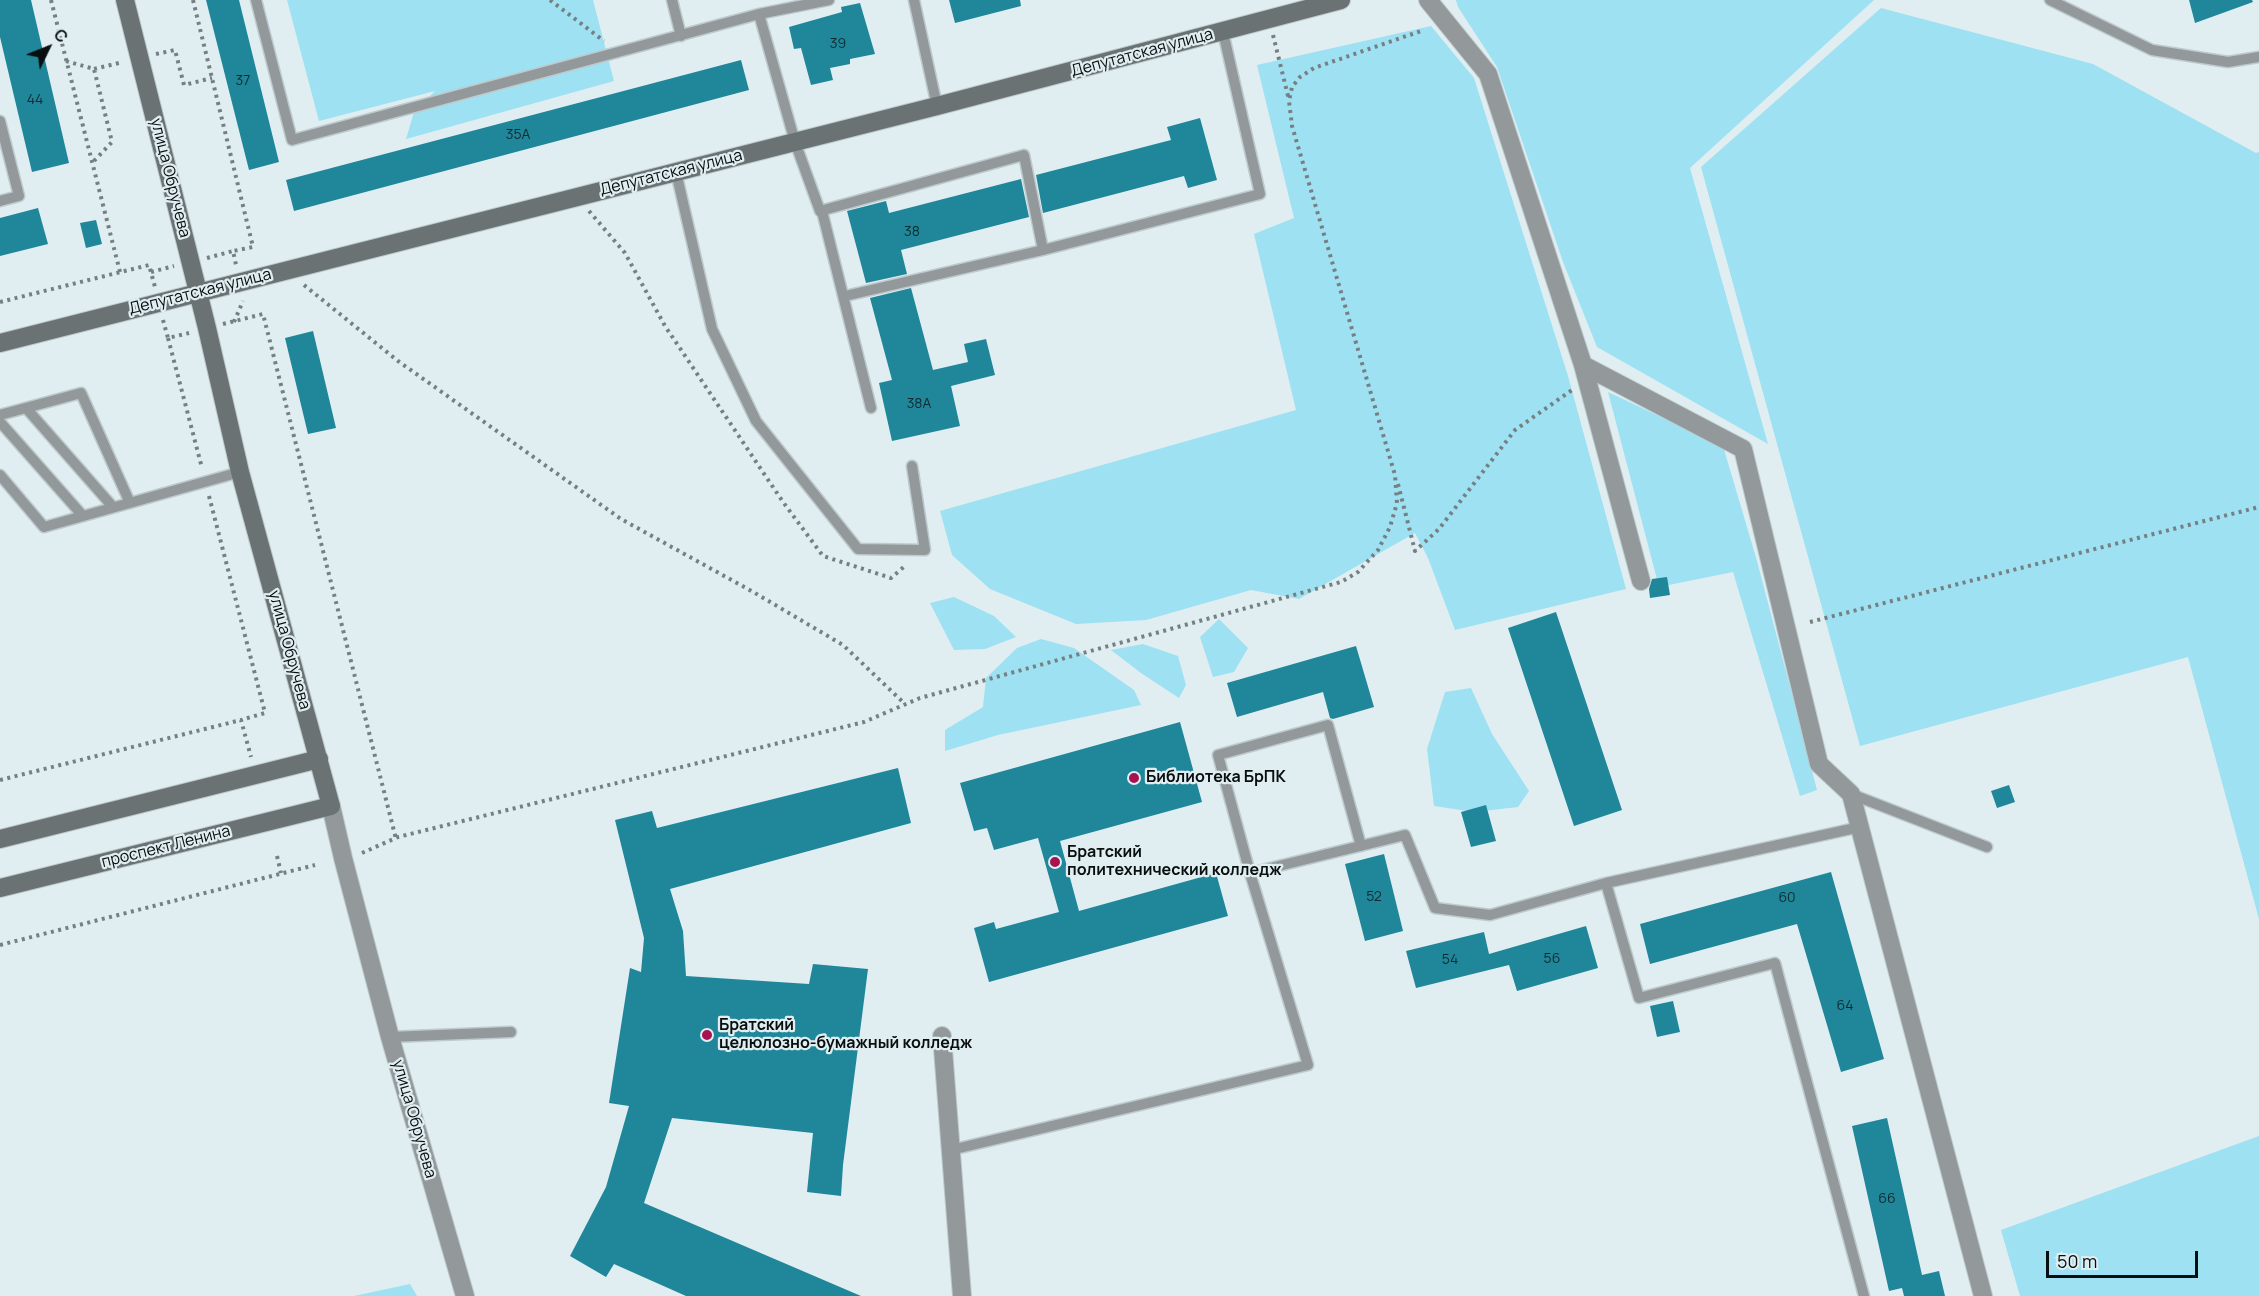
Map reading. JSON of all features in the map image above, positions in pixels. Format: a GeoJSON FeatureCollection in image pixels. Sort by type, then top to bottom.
{"type":"FeatureCollection","features":[{"type":"Feature","properties":{"kind":"main road","name":"улица Обручева"},"geometry":{"type":"LineString","coordinates":[[125,0],[199,292],[240,472],[331,806]]}},
{"type":"Feature","properties":{"kind":"main road","name":"Депутатская улица"},"geometry":{"type":"LineString","coordinates":[[0,343],[285,269],[937,106],[1341,0]]}},
{"type":"Feature","properties":{"kind":"main road"},"geometry":{"type":"LineString","coordinates":[[0,839],[319,759]]}},
{"type":"Feature","properties":{"kind":"main road","name":"проспект Ленина"},"geometry":{"type":"LineString","coordinates":[[0,888],[331,806]]}},
{"type":"Feature","properties":{"kind":"street"},"geometry":{"type":"LineString","coordinates":[[1428,0],[1488,74],[1585,373],[1641,581]]}},
{"type":"Feature","properties":{"kind":"street"},"geometry":{"type":"LineString","coordinates":[[1585,373],[1743,449],[1819,764],[1851,794],[1983,1296]]}},
{"type":"Feature","properties":{"kind":"street","name":"улица Обручева"},"geometry":{"type":"LineString","coordinates":[[331,806],[390,1037],[465,1296]]}},
{"type":"Feature","properties":{"kind":"street"},"geometry":{"type":"LineString","coordinates":[[942,1036],[962,1296]]}},
{"type":"Feature","properties":{"kind":"lane"},"geometry":{"type":"LineString","coordinates":[[256,0],[292,140],[759,14],[829,0]]}},
{"type":"Feature","properties":{"kind":"lane"},"geometry":{"type":"LineString","coordinates":[[672,0],[681,36]]}},
{"type":"Feature","properties":{"kind":"lane"},"geometry":{"type":"LineString","coordinates":[[914,0],[937,106]]}},
{"type":"Feature","properties":{"kind":"lane"},"geometry":{"type":"LineString","coordinates":[[2050,0],[2152,51],[2228,62],[2259,57]]}},
{"type":"Feature","properties":{"kind":"lane"},"geometry":{"type":"LineString","coordinates":[[759,14],[795,142],[822,211],[872,408]]}},
{"type":"Feature","properties":{"kind":"lane"},"geometry":{"type":"LineString","coordinates":[[845,296],[1044,250],[1260,194],[1223,32]]}},
{"type":"Feature","properties":{"kind":"lane"},"geometry":{"type":"LineString","coordinates":[[0,121],[19,196],[0,201]]}},
{"type":"Feature","properties":{"kind":"lane"},"geometry":{"type":"LineString","coordinates":[[822,211],[1024,154],[1044,250]]}},
{"type":"Feature","properties":{"kind":"lane"},"geometry":{"type":"LineString","coordinates":[[676,172],[712,329],[756,421],[858,549],[925,550],[912,466]]}},
{"type":"Feature","properties":{"kind":"lane"},"geometry":{"type":"LineString","coordinates":[[0,415],[81,393],[130,503]]}},
{"type":"Feature","properties":{"kind":"lane"},"geometry":{"type":"LineString","coordinates":[[26,408],[114,507]]}},
{"type":"Feature","properties":{"kind":"lane"},"geometry":{"type":"LineString","coordinates":[[0,422],[83,516]]}},
{"type":"Feature","properties":{"kind":"lane"},"geometry":{"type":"LineString","coordinates":[[0,475],[44,527],[240,472]]}},
{"type":"Feature","properties":{"kind":"lane"},"geometry":{"type":"LineString","coordinates":[[951,1150],[1308,1065],[1250,873],[1218,755],[1328,725],[1361,846]]}},
{"type":"Feature","properties":{"kind":"lane"},"geometry":{"type":"LineString","coordinates":[[1851,794],[1987,847]]}},
{"type":"Feature","properties":{"kind":"lane"},"geometry":{"type":"LineString","coordinates":[[1250,873],[1405,835],[1435,908],[1490,915],[1606,883],[1860,826]]}},
{"type":"Feature","properties":{"kind":"lane"},"geometry":{"type":"LineString","coordinates":[[1606,883],[1639,998],[1775,963],[1864,1296]]}},
{"type":"Feature","properties":{"kind":"lane"},"geometry":{"type":"LineString","coordinates":[[390,1037],[511,1032]]}},
{"type":"Feature","properties":{"kind":"path"},"geometry":{"type":"LineString","coordinates":[[51,0],[120,272]]}},
{"type":"Feature","properties":{"kind":"path"},"geometry":{"type":"LineString","coordinates":[[193,0],[253,247],[233,251]]}},
{"type":"Feature","properties":{"kind":"path"},"geometry":{"type":"LineString","coordinates":[[550,0],[609,45]]}},
{"type":"Feature","properties":{"kind":"path"},"geometry":{"type":"LineString","coordinates":[[1269,20],[1289,101],[1292,126],[1415,550],[1439,529],[1515,430],[1585,373]]}},
{"type":"Feature","properties":{"kind":"path"},"geometry":{"type":"LineString","coordinates":[[1289,101],[1292,87],[1300,77],[1314,68],[1421,31]]}},
{"type":"Feature","properties":{"kind":"path"},"geometry":{"type":"LineString","coordinates":[[66,61],[94,69],[112,142],[92,163]]}},
{"type":"Feature","properties":{"kind":"path"},"geometry":{"type":"LineString","coordinates":[[285,269],[398,361],[621,519],[843,645],[905,704]]}},
{"type":"Feature","properties":{"kind":"path"},"geometry":{"type":"LineString","coordinates":[[0,780],[266,713],[168,338]]}},
{"type":"Feature","properties":{"kind":"path"},"geometry":{"type":"LineString","coordinates":[[363,853],[398,837],[864,722],[920,698],[1341,582],[1358,572],[1378,550],[1390,527],[1397,503],[1395,475]]}},
{"type":"Feature","properties":{"kind":"path"},"geometry":{"type":"LineString","coordinates":[[1810,622],[2259,507]]}},
{"type":"Feature","properties":{"kind":"path"},"geometry":{"type":"LineString","coordinates":[[241,720],[253,766]]}},
{"type":"Feature","properties":{"kind":"path"},"geometry":{"type":"LineString","coordinates":[[277,856],[281,873]]}},
{"type":"Feature","properties":{"kind":"path"},"geometry":{"type":"LineString","coordinates":[[0,945],[315,865]]}},
{"type":"Feature","properties":{"kind":"shaded area"},"geometry":{"type":"Polygon","coordinates":[[[287,0],[593,0],[614,81],[406,139],[414,112],[435,91],[319,121],[287,0]]]}},
{"type":"Feature","properties":{"kind":"shaded area"},"geometry":{"type":"Polygon","coordinates":[[[1456,0],[1874,0],[1690,168],[1768,444],[1597,347],[1563,262],[1497,67],[1458,7],[1456,0]]]}},
{"type":"Feature","properties":{"kind":"shaded area"},"geometry":{"type":"Polygon","coordinates":[[[1881,8],[2093,64],[2256,153],[2259,152],[2259,919],[2188,657],[1860,746],[1701,167],[1881,8]]]}},
{"type":"Feature","properties":{"kind":"shaded area"},"geometry":{"type":"Polygon","coordinates":[[[1431,26],[1474,78],[1568,376],[1626,589],[1455,630],[1428,558],[1415,533],[1299,599],[1251,590],[1146,620],[1076,624],[990,589],[952,555],[940,511],[1296,410],[1254,234],[1294,218],[1257,65],[1431,26]]]}},
{"type":"Feature","properties":{"kind":"shaded area"},"geometry":{"type":"Polygon","coordinates":[[[1608,392],[1723,446],[1757,561],[1817,790],[1800,796],[1733,572],[1659,587],[1608,392]]]}},
{"type":"Feature","properties":{"kind":"shaded area"},"geometry":{"type":"Polygon","coordinates":[[[954,597],[994,616],[1016,637],[985,649],[954,650],[930,603],[954,597]]]}},
{"type":"Feature","properties":{"kind":"shaded area"},"geometry":{"type":"Polygon","coordinates":[[[1219,619],[1248,648],[1234,672],[1213,677],[1200,637],[1219,619]]]}},
{"type":"Feature","properties":{"kind":"shaded area"},"geometry":{"type":"Polygon","coordinates":[[[1041,639],[1074,648],[1134,690],[1141,705],[998,735],[945,751],[945,730],[983,707],[986,678],[1017,648],[1041,639]]]}},
{"type":"Feature","properties":{"kind":"shaded area"},"geometry":{"type":"Polygon","coordinates":[[[1143,644],[1178,656],[1186,685],[1179,698],[1111,650],[1143,644]]]}},
{"type":"Feature","properties":{"kind":"shaded area"},"geometry":{"type":"Polygon","coordinates":[[[1471,688],[1492,734],[1529,791],[1518,807],[1474,812],[1434,806],[1427,749],[1445,692],[1471,688]]]}},
{"type":"Feature","properties":{"kind":"shaded area"},"geometry":{"type":"Polygon","coordinates":[[[2259,1136],[2259,1296],[2020,1296],[2001,1230],[2259,1136]]]}},
{"type":"Feature","properties":{"kind":"shaded area"},"geometry":{"type":"Polygon","coordinates":[[[410,1284],[417,1296],[354,1296],[410,1284]]]}},
{"type":"Feature","properties":{"kind":"building"},"geometry":{"type":"Polygon","coordinates":[[[0,0],[31,0],[69,163],[32,172],[0,37],[0,0]]]}},
{"type":"Feature","properties":{"kind":"building"},"geometry":{"type":"Polygon","coordinates":[[[206,0],[239,0],[279,162],[249,170],[206,0]]]}},
{"type":"Feature","properties":{"kind":"building"},"geometry":{"type":"Polygon","coordinates":[[[949,0],[1020,0],[1021,6],[955,23],[949,0]]]}},
{"type":"Feature","properties":{"kind":"building"},"geometry":{"type":"Polygon","coordinates":[[[2189,0],[2252,0],[2253,2],[2195,23],[2189,0]]]}},
{"type":"Feature","properties":{"kind":"building"},"geometry":{"type":"Polygon","coordinates":[[[860,3],[875,54],[850,59],[850,64],[830,68],[833,80],[811,85],[801,48],[794,49],[789,27],[842,12],[841,7],[860,3]]]}},
{"type":"Feature","properties":{"kind":"building"},"geometry":{"type":"Polygon","coordinates":[[[741,60],[749,90],[294,211],[286,180],[741,60]]]}},
{"type":"Feature","properties":{"kind":"building"},"geometry":{"type":"Polygon","coordinates":[[[1200,118],[1217,180],[1188,188],[1184,176],[1043,213],[1036,175],[1171,140],[1167,127],[1200,118]]]}},
{"type":"Feature","properties":{"kind":"building"},"geometry":{"type":"Polygon","coordinates":[[[1021,179],[1029,217],[901,250],[907,274],[866,283],[847,211],[886,201],[889,213],[1021,179]]]}},
{"type":"Feature","properties":{"kind":"building"},"geometry":{"type":"Polygon","coordinates":[[[38,208],[48,244],[0,256],[0,218],[38,208]]]}},
{"type":"Feature","properties":{"kind":"building"},"geometry":{"type":"Polygon","coordinates":[[[96,220],[102,244],[86,248],[80,223],[96,220]]]}},
{"type":"Feature","properties":{"kind":"building"},"geometry":{"type":"Polygon","coordinates":[[[911,288],[933,370],[968,362],[964,344],[986,339],[995,375],[951,386],[960,426],[892,441],[879,383],[892,380],[870,298],[911,288]]]}},
{"type":"Feature","properties":{"kind":"building"},"geometry":{"type":"Polygon","coordinates":[[[313,331],[336,428],[308,434],[285,338],[313,331]]]}},
{"type":"Feature","properties":{"kind":"building"},"geometry":{"type":"Polygon","coordinates":[[[1667,577],[1670,595],[1650,598],[1649,589],[1652,579],[1667,577]]]}},
{"type":"Feature","properties":{"kind":"building"},"geometry":{"type":"Polygon","coordinates":[[[1556,612],[1622,810],[1574,826],[1508,628],[1556,612]]]}},
{"type":"Feature","properties":{"kind":"building"},"geometry":{"type":"Polygon","coordinates":[[[1356,646],[1374,707],[1333,719],[1330,718],[1323,692],[1237,717],[1227,683],[1356,646]]]}},
{"type":"Feature","properties":{"kind":"building","name":"Братский политехнический колледж"},"geometry":{"type":"Polygon","coordinates":[[[1180,722],[1202,802],[1060,841],[1079,911],[1216,873],[1228,916],[989,982],[974,928],[994,922],[996,929],[1059,912],[1038,838],[994,850],[987,828],[974,831],[960,783],[1180,722]]]}},
{"type":"Feature","properties":{"kind":"building"},"geometry":{"type":"Polygon","coordinates":[[[898,768],[911,823],[670,889],[683,931],[686,976],[809,984],[813,964],[868,969],[841,1196],[807,1192],[813,1133],[672,1118],[644,1203],[861,1296],[686,1296],[614,1264],[606,1277],[570,1256],[606,1187],[629,1106],[609,1103],[630,968],[641,972],[644,938],[615,820],[652,811],[657,828],[898,768]]]}},
{"type":"Feature","properties":{"kind":"building"},"geometry":{"type":"Polygon","coordinates":[[[2009,785],[2015,802],[1997,808],[1991,791],[2009,785]]]}},
{"type":"Feature","properties":{"kind":"building"},"geometry":{"type":"Polygon","coordinates":[[[1486,805],[1496,841],[1471,847],[1461,812],[1486,805]]]}},
{"type":"Feature","properties":{"kind":"building"},"geometry":{"type":"Polygon","coordinates":[[[1384,854],[1403,931],[1365,941],[1345,864],[1384,854]]]}},
{"type":"Feature","properties":{"kind":"building"},"geometry":{"type":"Polygon","coordinates":[[[1831,872],[1884,1059],[1841,1072],[1797,924],[1650,964],[1640,924],[1831,872]]]}},
{"type":"Feature","properties":{"kind":"building"},"geometry":{"type":"Polygon","coordinates":[[[1586,926],[1598,968],[1517,991],[1509,965],[1416,988],[1406,951],[1484,932],[1489,954],[1586,926]]]}},
{"type":"Feature","properties":{"kind":"building"},"geometry":{"type":"Polygon","coordinates":[[[1673,1001],[1680,1032],[1657,1037],[1650,1006],[1673,1001]]]}},
{"type":"Feature","properties":{"kind":"building"},"geometry":{"type":"Polygon","coordinates":[[[1887,1118],[1922,1275],[1939,1271],[1945,1296],[1904,1296],[1902,1288],[1889,1291],[1852,1126],[1887,1118]]]}},
{"type":"Feature","properties":{"kind":"place","name":"Библиотека БрПК"},"geometry":{"type":"Point","coordinates":[1134,778]}},
{"type":"Feature","properties":{"kind":"place","name":"Братский политехнический колледж"},"geometry":{"type":"Point","coordinates":[1055,862]}},
{"type":"Feature","properties":{"kind":"place","name":"Братский целюлозно-бумажный колледж"},"geometry":{"type":"Point","coordinates":[707,1035]}}]}
